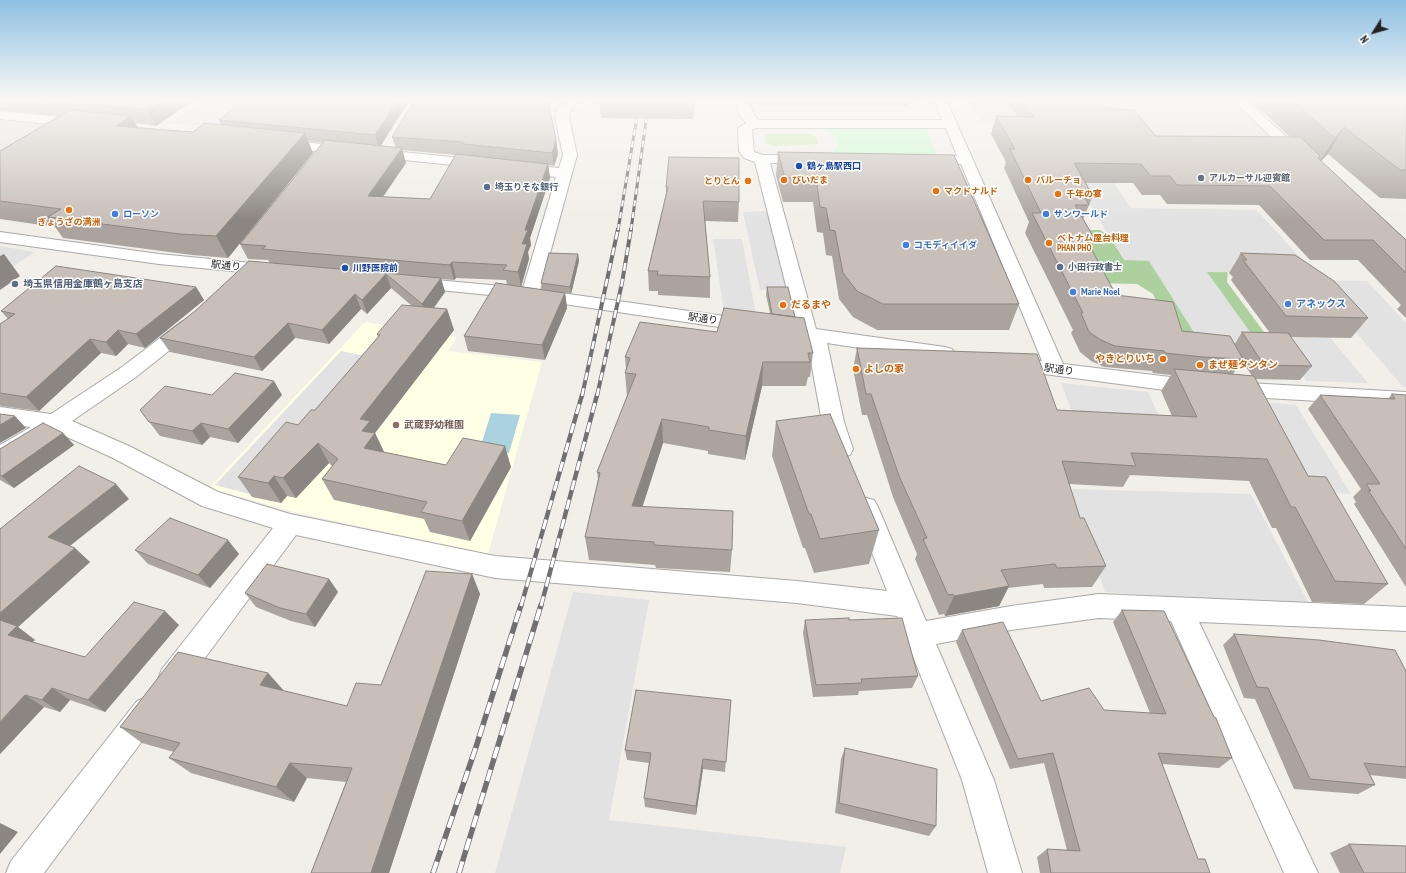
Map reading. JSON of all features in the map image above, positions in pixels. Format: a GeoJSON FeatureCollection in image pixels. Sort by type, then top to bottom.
{"type":"FeatureCollection","features":[{"type":"Feature","properties":{"kind":"street"},"geometry":{"type":"LineString","coordinates":[[530,294],[570,155],[567,140]]}},
{"type":"Feature","properties":{"kind":"street"},"geometry":{"type":"LineString","coordinates":[[746,140],[746,151],[749,155],[762,159],[824,159]]}},
{"type":"Feature","properties":{"kind":"street"},"geometry":{"type":"LineString","coordinates":[[957,140],[1056,370]]}},
{"type":"Feature","properties":{"kind":"street"},"geometry":{"type":"LineString","coordinates":[[1282,140],[1313,169]]}},
{"type":"Feature","properties":{"kind":"street"},"geometry":{"type":"LineString","coordinates":[[265,142],[322,154],[385,154],[565,173]]}},
{"type":"Feature","properties":{"kind":"street"},"geometry":{"type":"LineString","coordinates":[[385,154],[392,142]]}},
{"type":"Feature","properties":{"kind":"street"},"geometry":{"type":"LineString","coordinates":[[762,159],[812,335],[833,422],[855,480],[978,780],[1004,873]]}},
{"type":"Feature","properties":{"kind":"street"},"geometry":{"type":"LineString","coordinates":[[911,160],[966,160]]}},
{"type":"Feature","properties":{"kind":"street","name":"駅通り"},"geometry":{"type":"LineString","coordinates":[[0,236],[233,276],[252,269],[290,272]]}},
{"type":"Feature","properties":{"kind":"street"},"geometry":{"type":"LineString","coordinates":[[233,276],[245,250]]}},
{"type":"Feature","properties":{"kind":"street","name":"駅通り"},"geometry":{"type":"LineString","coordinates":[[397,282],[530,294],[963,356]]}},
{"type":"Feature","properties":{"kind":"street"},"geometry":{"type":"LineString","coordinates":[[0,456],[55,422],[129,372],[201,316]]}},
{"type":"Feature","properties":{"kind":"street","name":"駅通り"},"geometry":{"type":"LineString","coordinates":[[994,361],[1190,386],[1406,399]]}},
{"type":"Feature","properties":{"kind":"street"},"geometry":{"type":"LineString","coordinates":[[0,416],[55,422],[121,452],[210,499],[290,524],[495,567],[551,573],[796,592],[906,605]]}},
{"type":"Feature","properties":{"kind":"street"},"geometry":{"type":"LineString","coordinates":[[23,873],[290,524]]}},
{"type":"Feature","properties":{"kind":"street"},"geometry":{"type":"LineString","coordinates":[[919,635],[1011,618],[1099,606],[1406,619]]}},
{"type":"Feature","properties":{"kind":"street"},"geometry":{"type":"LineString","coordinates":[[1179,609],[1301,873]]}},
{"type":"Feature","properties":{"kind":"shaded area"},"geometry":{"type":"Polygon","coordinates":[[[0,140],[37,140],[0,161],[0,140]]]}},
{"type":"Feature","properties":{"kind":"shaded area"},"geometry":{"type":"Polygon","coordinates":[[[1139,140],[1274,140],[1289,154],[1148,151],[1139,140]]]}},
{"type":"Feature","properties":{"kind":"shaded area"},"geometry":{"type":"Polygon","coordinates":[[[1069,171],[1105,171],[1131,208],[1257,210],[1314,273],[1207,272],[1258,343],[1200,342],[1149,261],[1124,260],[1069,171]]]}},
{"type":"Feature","properties":{"kind":"shaded area"},"geometry":{"type":"Polygon","coordinates":[[[769,211],[789,289],[760,290],[743,212],[769,211]]]}},
{"type":"Feature","properties":{"kind":"shaded area"},"geometry":{"type":"Polygon","coordinates":[[[713,239],[742,239],[756,315],[724,312],[713,239]]]}},
{"type":"Feature","properties":{"kind":"shaded area"},"geometry":{"type":"Polygon","coordinates":[[[0,246],[35,252],[0,275],[0,246]]]}},
{"type":"Feature","properties":{"kind":"shaded area"},"geometry":{"type":"Polygon","coordinates":[[[1311,280],[1367,281],[1406,323],[1406,387],[1403,387],[1311,280]]]}},
{"type":"Feature","properties":{"kind":"shaded area","name":"武蔵野幼稚園"},"geometry":{"type":"Polygon","coordinates":[[[365,322],[457,337],[448,351],[542,362],[488,554],[294,512],[209,488],[365,322]]]}},
{"type":"Feature","properties":{"kind":"shaded area"},"geometry":{"type":"Polygon","coordinates":[[[1291,328],[1323,329],[1368,383],[1307,381],[1274,337],[1297,337],[1291,328]]]}},
{"type":"Feature","properties":{"kind":"shaded area"},"geometry":{"type":"Polygon","coordinates":[[[341,351],[370,357],[249,494],[215,485],[341,351]]]}},
{"type":"Feature","properties":{"kind":"shaded area"},"geometry":{"type":"Polygon","coordinates":[[[1061,383],[1148,392],[1165,429],[1078,427],[1061,383]]]}},
{"type":"Feature","properties":{"kind":"shaded area"},"geometry":{"type":"Polygon","coordinates":[[[1248,401],[1296,405],[1351,494],[1298,490],[1248,401]]]}},
{"type":"Feature","properties":{"kind":"shaded area"},"geometry":{"type":"Polygon","coordinates":[[[1068,489],[1251,494],[1310,606],[1105,592],[1068,489]]]}},
{"type":"Feature","properties":{"kind":"shaded area"},"geometry":{"type":"Polygon","coordinates":[[[573,592],[649,600],[609,820],[846,847],[840,873],[495,873],[573,592]]]}},
{"type":"Feature","properties":{"kind":"green space"},"geometry":{"type":"Polygon","coordinates":[[[766,140],[817,140],[818,144],[775,146],[766,143],[766,140]]]}},
{"type":"Feature","properties":{"kind":"green space"},"geometry":{"type":"Polygon","coordinates":[[[837,140],[931,140],[937,156],[824,155],[836,149],[838,144],[837,140]]]}},
{"type":"Feature","properties":{"kind":"green space"},"geometry":{"type":"Polygon","coordinates":[[[1076,230],[1100,230],[1122,245],[1228,267],[1227,282],[1273,344],[1174,351],[1153,294],[1137,284],[1093,283],[1076,230]]]}},
{"type":"Feature","properties":{"kind":"water"},"geometry":{"type":"Polygon","coordinates":[[[491,413],[520,415],[509,453],[479,452],[491,413]]]}},
{"type":"Feature","properties":{"kind":"building"},"geometry":{"type":"Polygon","coordinates":[[[19,140],[299,140],[216,236],[180,234],[48,217],[61,209],[0,201],[0,151],[19,140]]]}},
{"type":"Feature","properties":{"kind":"building"},"geometry":{"type":"Polygon","coordinates":[[[325,140],[402,148],[368,196],[430,199],[456,154],[548,164],[525,230],[528,230],[522,244],[527,244],[518,272],[503,270],[507,265],[452,262],[450,265],[262,249],[266,246],[240,244],[325,140]]]}},
{"type":"Feature","properties":{"kind":"building"},"geometry":{"type":"Polygon","coordinates":[[[431,140],[556,140],[552,153],[463,144],[463,142],[431,140]]]}},
{"type":"Feature","properties":{"kind":"building"},"geometry":{"type":"Polygon","coordinates":[[[1010,140],[1303,140],[1320,156],[1318,158],[1406,240],[1406,273],[1373,240],[1324,240],[1270,186],[1177,185],[1170,176],[1151,176],[1141,164],[1074,163],[1093,196],[1084,196],[1089,205],[1075,205],[1094,238],[1085,237],[1116,295],[1173,302],[1182,331],[1230,336],[1243,359],[1203,357],[1115,346],[1101,340],[1089,332],[1081,313],[1083,313],[1032,213],[1041,213],[1010,149],[1015,149],[1010,140]]]}},
{"type":"Feature","properties":{"kind":"building"},"geometry":{"type":"Polygon","coordinates":[[[1361,140],[1406,140],[1406,170],[1400,170],[1361,140]]]}},
{"type":"Feature","properties":{"kind":"building"},"geometry":{"type":"Polygon","coordinates":[[[778,152],[954,155],[1019,304],[883,304],[857,291],[843,273],[835,231],[830,230],[826,208],[820,207],[816,177],[785,178],[778,152]]]}},
{"type":"Feature","properties":{"kind":"building"},"geometry":{"type":"Polygon","coordinates":[[[669,157],[739,158],[739,202],[703,201],[710,277],[657,275],[658,271],[648,271],[668,187],[666,187],[669,157]]]}},
{"type":"Feature","properties":{"kind":"building"},"geometry":{"type":"Polygon","coordinates":[[[549,253],[578,254],[570,287],[541,283],[549,253]]]}},
{"type":"Feature","properties":{"kind":"building"},"geometry":{"type":"Polygon","coordinates":[[[1241,253],[1295,255],[1334,281],[1368,318],[1286,316],[1243,260],[1247,260],[1241,253]]]}},
{"type":"Feature","properties":{"kind":"building"},"geometry":{"type":"Polygon","coordinates":[[[249,261],[441,278],[422,304],[386,274],[362,300],[355,294],[322,330],[288,323],[254,357],[160,338],[194,312],[249,261]]]}},
{"type":"Feature","properties":{"kind":"building"},"geometry":{"type":"Polygon","coordinates":[[[56,266],[196,287],[136,334],[118,330],[106,342],[90,339],[26,397],[0,393],[0,324],[15,314],[1,311],[56,266]]]}},
{"type":"Feature","properties":{"kind":"building"},"geometry":{"type":"Polygon","coordinates":[[[496,283],[565,293],[542,345],[464,336],[496,283]]]}},
{"type":"Feature","properties":{"kind":"building"},"geometry":{"type":"Polygon","coordinates":[[[767,287],[788,287],[795,317],[772,314],[767,287]]]}},
{"type":"Feature","properties":{"kind":"building"},"geometry":{"type":"Polygon","coordinates":[[[402,305],[447,309],[360,419],[370,421],[362,431],[375,433],[364,448],[446,465],[463,438],[505,446],[462,521],[421,512],[427,502],[322,479],[338,459],[318,443],[283,478],[274,476],[268,483],[238,477],[286,422],[298,425],[311,410],[315,410],[380,335],[377,334],[402,305]]]}},
{"type":"Feature","properties":{"kind":"building"},"geometry":{"type":"Polygon","coordinates":[[[724,308],[804,318],[813,353],[808,353],[810,362],[763,362],[746,436],[709,430],[709,427],[662,419],[632,506],[733,511],[732,550],[654,545],[654,542],[585,537],[600,473],[597,472],[636,374],[625,373],[630,358],[625,357],[640,322],[717,332],[724,308]]]}},
{"type":"Feature","properties":{"kind":"building"},"geometry":{"type":"Polygon","coordinates":[[[1242,332],[1288,333],[1312,366],[1264,365],[1242,332]]]}},
{"type":"Feature","properties":{"kind":"building"},"geometry":{"type":"Polygon","coordinates":[[[857,348],[1037,354],[1057,410],[1197,417],[1174,369],[1254,376],[1308,476],[1326,477],[1388,584],[1335,581],[1295,507],[1291,507],[1267,459],[1131,453],[1136,466],[1062,461],[1080,518],[1084,518],[1106,566],[1057,568],[1055,564],[1001,570],[1009,586],[954,596],[953,594],[948,595],[923,539],[927,538],[899,476],[871,394],[866,394],[857,348]]]}},
{"type":"Feature","properties":{"kind":"building"},"geometry":{"type":"Polygon","coordinates":[[[235,373],[274,381],[228,429],[201,423],[192,431],[149,422],[140,410],[165,386],[212,395],[235,373]]]}},
{"type":"Feature","properties":{"kind":"building"},"geometry":{"type":"Polygon","coordinates":[[[1392,394],[1406,395],[1406,549],[1368,490],[1371,491],[1366,484],[1380,484],[1320,395],[1395,399],[1392,394]]]}},
{"type":"Feature","properties":{"kind":"building"},"geometry":{"type":"Polygon","coordinates":[[[0,414],[15,416],[0,425],[0,414]]]}},
{"type":"Feature","properties":{"kind":"building"},"geometry":{"type":"Polygon","coordinates":[[[830,414],[879,530],[820,539],[811,514],[809,514],[776,421],[830,414]]]}},
{"type":"Feature","properties":{"kind":"building"},"geometry":{"type":"Polygon","coordinates":[[[43,423],[63,433],[2,476],[0,475],[0,449],[43,423]]]}},
{"type":"Feature","properties":{"kind":"building"},"geometry":{"type":"Polygon","coordinates":[[[79,466],[116,484],[48,537],[75,548],[0,613],[0,529],[79,466]]]}},
{"type":"Feature","properties":{"kind":"building"},"geometry":{"type":"Polygon","coordinates":[[[170,518],[228,540],[198,575],[135,550],[170,518]]]}},
{"type":"Feature","properties":{"kind":"building"},"geometry":{"type":"Polygon","coordinates":[[[267,564],[329,579],[306,614],[280,608],[245,593],[267,564]]]}},
{"type":"Feature","properties":{"kind":"building"},"geometry":{"type":"Polygon","coordinates":[[[426,571],[472,574],[371,873],[311,873],[352,768],[290,763],[276,787],[169,758],[180,743],[120,727],[178,652],[268,673],[260,685],[347,706],[356,683],[381,685],[426,571]]]}},
{"type":"Feature","properties":{"kind":"building"},"geometry":{"type":"Polygon","coordinates":[[[134,602],[165,611],[88,700],[52,688],[42,700],[25,695],[0,722],[0,620],[17,626],[8,635],[85,657],[134,602]]]}},
{"type":"Feature","properties":{"kind":"building"},"geometry":{"type":"Polygon","coordinates":[[[1122,610],[1164,611],[1214,717],[1216,718],[1232,758],[1158,753],[1198,859],[1205,859],[1210,873],[1051,873],[1047,849],[1080,851],[1053,753],[1018,759],[962,630],[1003,622],[1041,701],[1089,688],[1104,710],[1166,714],[1122,610]]]}},
{"type":"Feature","properties":{"kind":"building"},"geometry":{"type":"Polygon","coordinates":[[[849,618],[849,620],[902,618],[918,676],[861,679],[862,683],[816,685],[805,620],[849,618]]]}},
{"type":"Feature","properties":{"kind":"building"},"geometry":{"type":"Polygon","coordinates":[[[1234,634],[1319,640],[1395,650],[1406,671],[1406,767],[1364,763],[1375,785],[1310,779],[1268,688],[1257,687],[1234,634]]]}},
{"type":"Feature","properties":{"kind":"building"},"geometry":{"type":"Polygon","coordinates":[[[636,690],[731,700],[726,762],[703,759],[696,806],[644,798],[651,753],[625,750],[636,690]]]}},
{"type":"Feature","properties":{"kind":"building"},"geometry":{"type":"Polygon","coordinates":[[[845,748],[937,769],[936,826],[839,803],[845,748]]]}},
{"type":"Feature","properties":{"kind":"building"},"geometry":{"type":"Polygon","coordinates":[[[1349,844],[1406,846],[1406,873],[1364,873],[1349,844]]]}},
{"type":"Feature","properties":{"kind":"railway"},"geometry":{"type":"LineString","coordinates":[[618,230],[633,140]]}},
{"type":"Feature","properties":{"kind":"railway"},"geometry":{"type":"LineString","coordinates":[[631,230],[643,140]]}},
{"type":"Feature","properties":{"kind":"railway"},"geometry":{"type":"LineString","coordinates":[[582,396],[618,229]]}},
{"type":"Feature","properties":{"kind":"railway"},"geometry":{"type":"LineString","coordinates":[[597,396],[622,283],[631,229]]}},
{"type":"Feature","properties":{"kind":"railway"},"geometry":{"type":"LineString","coordinates":[[521,606],[582,395]]}},
{"type":"Feature","properties":{"kind":"railway"},"geometry":{"type":"LineString","coordinates":[[541,606],[597,395]]}},
{"type":"Feature","properties":{"kind":"railway"},"geometry":{"type":"LineString","coordinates":[[433,873],[476,747],[521,605]]}},
{"type":"Feature","properties":{"kind":"railway"},"geometry":{"type":"LineString","coordinates":[[459,873],[541,605]]}},
{"type":"Feature","properties":{"kind":"place","name":"鶴ヶ島駅西口"},"geometry":{"type":"Point","coordinates":[799,166]}},
{"type":"Feature","properties":{"kind":"place","name":"アルカーサル迎賓館"},"geometry":{"type":"Point","coordinates":[1201,178]}},
{"type":"Feature","properties":{"kind":"place","name":"びいだま"},"geometry":{"type":"Point","coordinates":[784,180]}},
{"type":"Feature","properties":{"kind":"place","name":"バルーチョ"},"geometry":{"type":"Point","coordinates":[1028,180]}},
{"type":"Feature","properties":{"kind":"place","name":"とりとん"},"geometry":{"type":"Point","coordinates":[748,181]}},
{"type":"Feature","properties":{"kind":"place","name":"埼玉りそな銀行"},"geometry":{"type":"Point","coordinates":[487,187]}},
{"type":"Feature","properties":{"kind":"place","name":"マクドナルド"},"geometry":{"type":"Point","coordinates":[936,191]}},
{"type":"Feature","properties":{"kind":"place","name":"千年の宴"},"geometry":{"type":"Point","coordinates":[1058,194]}},
{"type":"Feature","properties":{"kind":"place","name":"ぎょうざの満洲"},"geometry":{"type":"Point","coordinates":[69,210]}},
{"type":"Feature","properties":{"kind":"place","name":"ローソン"},"geometry":{"type":"Point","coordinates":[115,214]}},
{"type":"Feature","properties":{"kind":"place","name":"サンワールド"},"geometry":{"type":"Point","coordinates":[1046,214]}},
{"type":"Feature","properties":{"kind":"place","name":"ベトナム屋台料理 PHAN PHO"},"geometry":{"type":"Point","coordinates":[1049,243]}},
{"type":"Feature","properties":{"kind":"place","name":"コモディイイダ"},"geometry":{"type":"Point","coordinates":[906,245]}},
{"type":"Feature","properties":{"kind":"place","name":"小田行政書士"},"geometry":{"type":"Point","coordinates":[1060,267]}},
{"type":"Feature","properties":{"kind":"place","name":"川野医院前"},"geometry":{"type":"Point","coordinates":[345,268]}},
{"type":"Feature","properties":{"kind":"place","name":"埼玉県信用金庫鶴ヶ島支店"},"geometry":{"type":"Point","coordinates":[15,284]}},
{"type":"Feature","properties":{"kind":"place","name":"Marie Noel"},"geometry":{"type":"Point","coordinates":[1073,292]}},
{"type":"Feature","properties":{"kind":"place","name":"アネックス"},"geometry":{"type":"Point","coordinates":[1288,304]}},
{"type":"Feature","properties":{"kind":"place","name":"だるまや"},"geometry":{"type":"Point","coordinates":[783,305]}},
{"type":"Feature","properties":{"kind":"place","name":"やきとりいち"},"geometry":{"type":"Point","coordinates":[1163,359]}},
{"type":"Feature","properties":{"kind":"place","name":"まぜ麺タンタン"},"geometry":{"type":"Point","coordinates":[1200,365]}},
{"type":"Feature","properties":{"kind":"place","name":"よしの家"},"geometry":{"type":"Point","coordinates":[856,369]}},
{"type":"Feature","properties":{"kind":"place","name":"武蔵野幼稚園"},"geometry":{"type":"Point","coordinates":[396,425]}}]}
